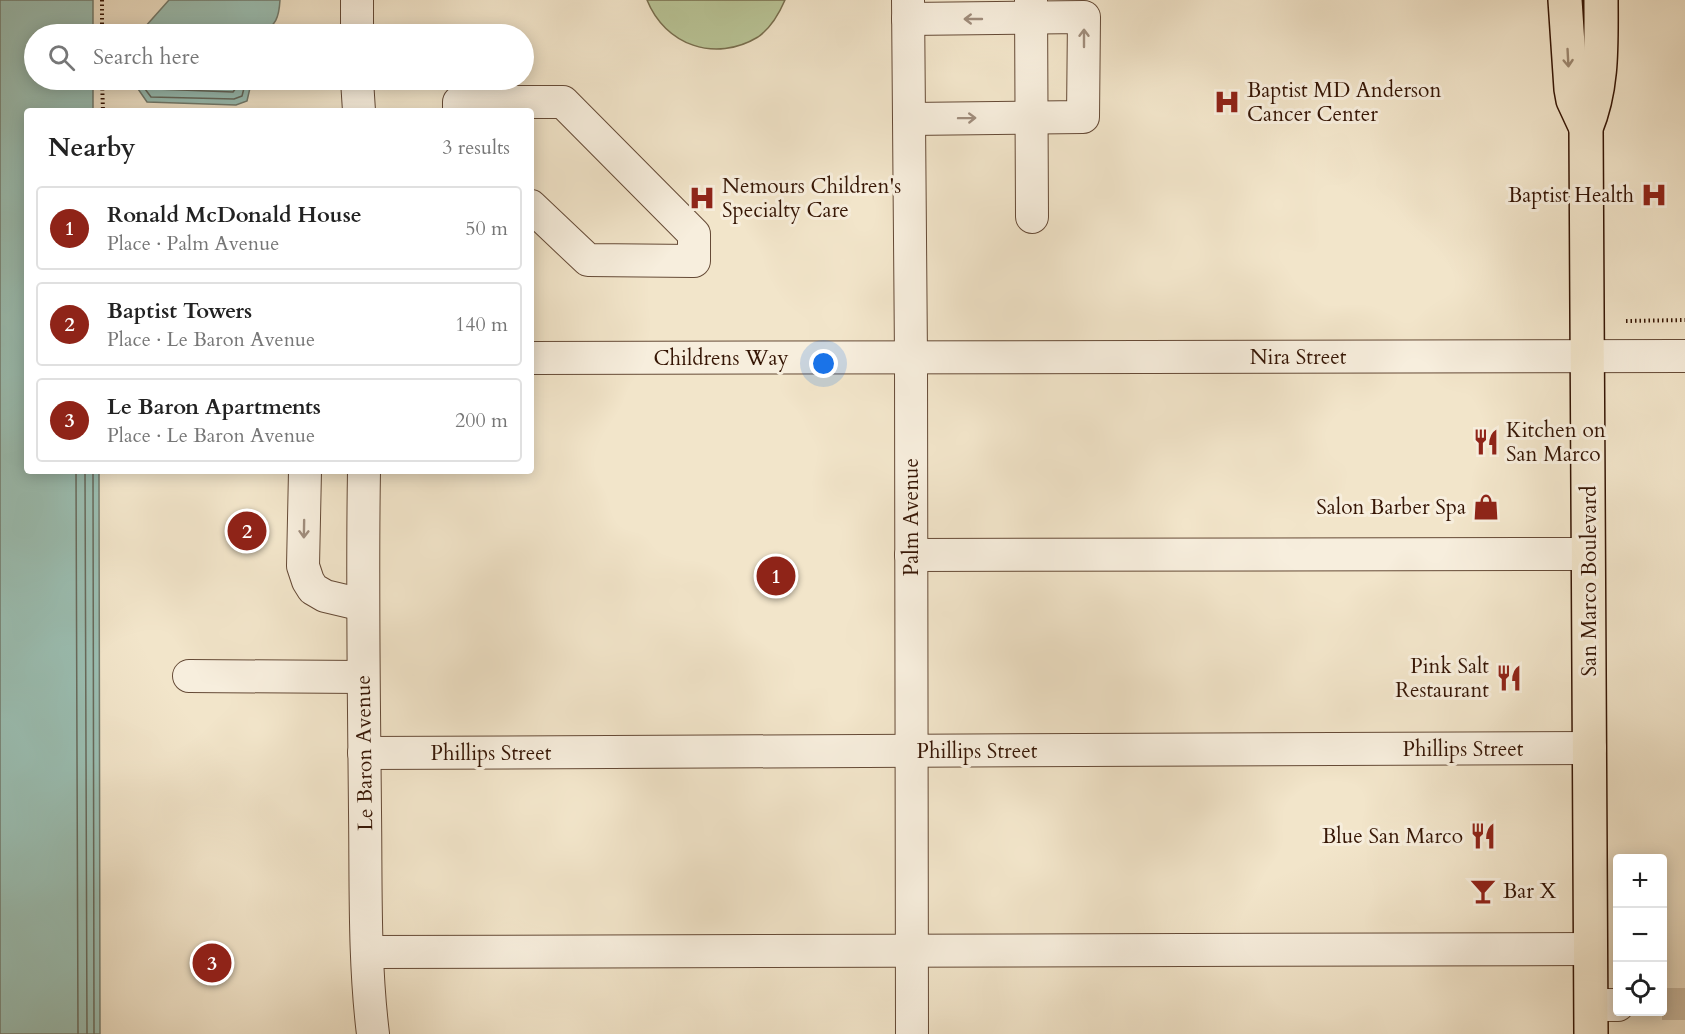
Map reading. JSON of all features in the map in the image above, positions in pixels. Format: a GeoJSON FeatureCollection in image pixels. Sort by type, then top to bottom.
{"type":"FeatureCollection","features":[{"type":"Feature","properties":{"kind":"main road","name":"San Marco Boulevard"},"geometry":{"type":"LineString","coordinates":[[1565,0],[1570,88],[1586,128]]}},
{"type":"Feature","properties":{"kind":"main road","name":"San Marco Boulevard"},"geometry":{"type":"LineString","coordinates":[[1600,1014],[1590,949],[1586,128],[1596,102],[1599,80],[1601,0]]}},
{"type":"Feature","properties":{"kind":"street"},"geometry":{"type":"LineString","coordinates":[[357,0],[357,24]]}},
{"type":"Feature","properties":{"kind":"street"},"geometry":{"type":"LineString","coordinates":[[908,9],[1031,9],[1084,17],[1083,117],[909,119]]}},
{"type":"Feature","properties":{"kind":"street","name":"Palm Avenue"},"geometry":{"type":"LineString","coordinates":[[908,9],[912,1034]]}},
{"type":"Feature","properties":{"kind":"street"},"geometry":{"type":"LineString","coordinates":[[1031,9],[1032,217]]}},
{"type":"Feature","properties":{"kind":"street"},"geometry":{"type":"LineString","coordinates":[[358,90],[359,108]]}},
{"type":"Feature","properties":{"kind":"street"},"geometry":{"type":"LineString","coordinates":[[459,108],[459,102],[563,102],[694,234],[694,261],[588,260],[534,209]]}},
{"type":"Feature","properties":{"kind":"street","name":"Nira Street"},"geometry":{"type":"LineString","coordinates":[[911,358],[1685,356]]}},
{"type":"Feature","properties":{"kind":"street","name":"Childrens Way"},"geometry":{"type":"LineString","coordinates":[[534,358],[911,358]]}},
{"type":"Feature","properties":{"kind":"street"},"geometry":{"type":"LineString","coordinates":[[305,474],[303,566],[308,581],[314,589],[325,596],[363,605]]}},
{"type":"Feature","properties":{"kind":"street","name":"Le Baron Avenue"},"geometry":{"type":"LineString","coordinates":[[364,474],[363,677],[367,952],[373,1034]]}},
{"type":"Feature","properties":{"kind":"street"},"geometry":{"type":"LineString","coordinates":[[911,555],[1588,554]]}},
{"type":"Feature","properties":{"kind":"street"},"geometry":{"type":"LineString","coordinates":[[189,676],[363,677]]}},
{"type":"Feature","properties":{"kind":"street","name":"Phillips Street"},"geometry":{"type":"LineString","coordinates":[[364,753],[1590,748]]}},
{"type":"Feature","properties":{"kind":"street"},"geometry":{"type":"LineString","coordinates":[[367,952],[1590,949]]}},
{"type":"Feature","properties":{"kind":"path"},"geometry":{"type":"LineString","coordinates":[[102,0],[102,24]]}},
{"type":"Feature","properties":{"kind":"path"},"geometry":{"type":"LineString","coordinates":[[102,90],[103,108]]}},
{"type":"Feature","properties":{"kind":"path"},"geometry":{"type":"LineString","coordinates":[[1626,321],[1685,320]]}},
{"type":"Feature","properties":{"kind":"green space"},"geometry":{"type":"Polygon","coordinates":[[[647,0],[785,0],[774,20],[758,37],[742,45],[725,49],[709,49],[693,45],[666,28],[655,16],[647,0]]]}},
{"type":"Feature","properties":{"kind":"water"},"geometry":{"type":"Polygon","coordinates":[[[0,0],[93,0],[93,24],[24,24],[24,90],[93,90],[93,108],[24,108],[24,474],[99,474],[100,1034],[0,1034],[0,0]]]}},
{"type":"Feature","properties":{"kind":"water"},"geometry":{"type":"Polygon","coordinates":[[[169,0],[280,0],[279,12],[273,24],[148,24],[169,0]]]}},
{"type":"Feature","properties":{"kind":"water"},"geometry":{"type":"Polygon","coordinates":[[[139,90],[250,90],[247,101],[236,105],[147,102],[139,90]]]}},
{"type":"Feature","properties":{"kind":"tunnel"},"geometry":{"type":"LineString","coordinates":[[1667,1004],[1685,1004]]}},
{"type":"Feature","properties":{"kind":"place","name":"Baptist MD Anderson Cancer Center"},"geometry":{"type":"Point","coordinates":[1227,102]}},
{"type":"Feature","properties":{"kind":"place","name":"Baptist Health"},"geometry":{"type":"Point","coordinates":[1654,195]}},
{"type":"Feature","properties":{"kind":"place","name":"Nemours Children's Specialty Care"},"geometry":{"type":"Point","coordinates":[702,198]}},
{"type":"Feature","properties":{"kind":"place","name":"Kitchen on San Marco"},"geometry":{"type":"Point","coordinates":[1486,442]}},
{"type":"Feature","properties":{"kind":"place","name":"Salon Barber Spa"},"geometry":{"type":"Point","coordinates":[1486,507]}},
{"type":"Feature","properties":{"kind":"place","name":"Baptist Towers"},"geometry":{"type":"Point","coordinates":[247,531]}},
{"type":"Feature","properties":{"kind":"place","name":"Ronald McDonald House"},"geometry":{"type":"Point","coordinates":[776,576]}},
{"type":"Feature","properties":{"kind":"place","name":"Pink Salt Restaurant"},"geometry":{"type":"Point","coordinates":[1509,678]}},
{"type":"Feature","properties":{"kind":"place","name":"Blue San Marco"},"geometry":{"type":"Point","coordinates":[1483,836]}},
{"type":"Feature","properties":{"kind":"place","name":"Bar X"},"geometry":{"type":"Point","coordinates":[1483,891]}},
{"type":"Feature","properties":{"kind":"place","name":"Le Baron Apartments"},"geometry":{"type":"Point","coordinates":[212,963]}}]}
